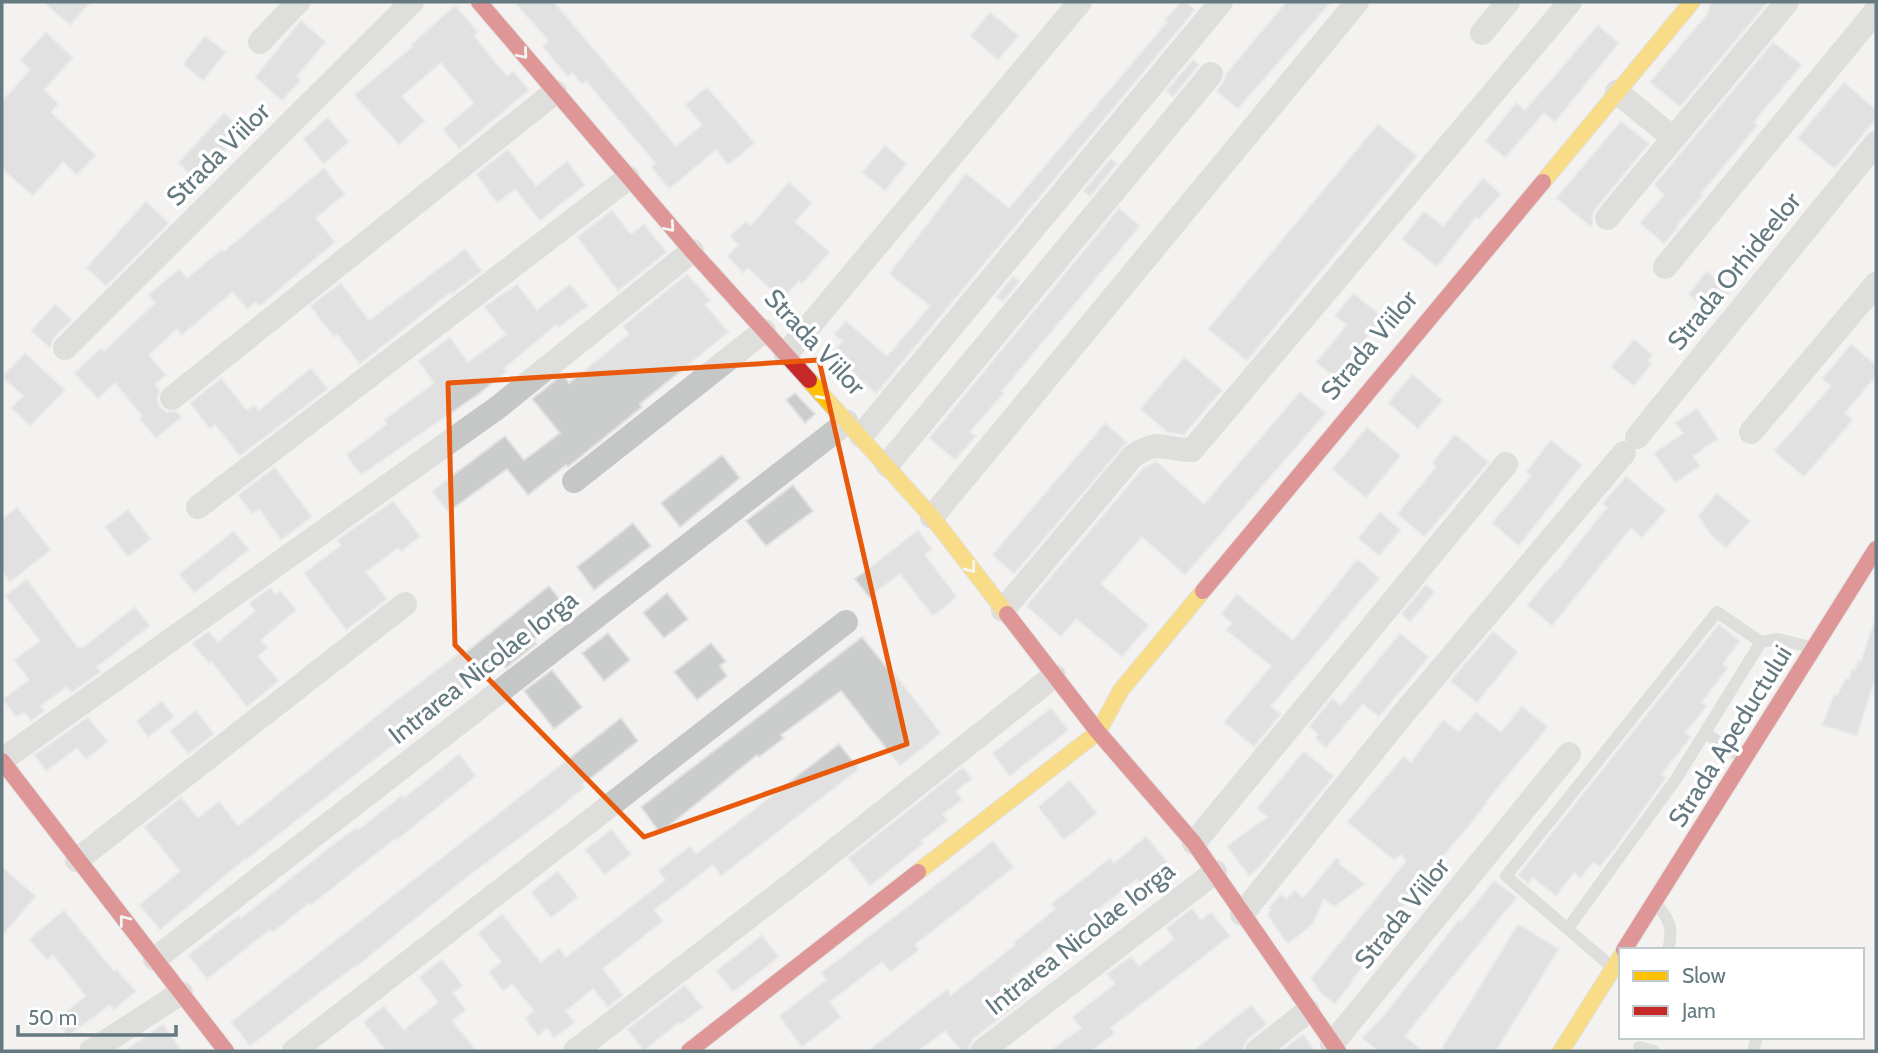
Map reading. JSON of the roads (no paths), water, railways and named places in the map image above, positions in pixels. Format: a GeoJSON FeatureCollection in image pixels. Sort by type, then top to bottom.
{"type":"FeatureCollection","features":[{"type":"Feature","properties":{"kind":"street"},"geometry":{"type":"LineString","coordinates":[[260,42],[298,2]]}},
{"type":"Feature","properties":{"kind":"street","name":"Strada Viilor"},"geometry":{"type":"LineString","coordinates":[[65,348],[412,2]]}},
{"type":"Feature","properties":{"kind":"street","name":"Strada Viilor"},"geometry":{"type":"LineString","coordinates":[[479,2],[692,251],[932,517],[1098,732],[1194,843],[1335,1047],[1569,754]]}},
{"type":"Feature","properties":{"kind":"street"},"geometry":{"type":"LineString","coordinates":[[786,354],[1080,2]]}},
{"type":"Feature","properties":{"kind":"street","name":"Intrarea Nicolae Iorga"},"geometry":{"type":"LineString","coordinates":[[155,959],[854,429],[1221,2]]}},
{"type":"Feature","properties":{"kind":"street"},"geometry":{"type":"LineString","coordinates":[[932,517],[1357,2]]}},
{"type":"Feature","properties":{"kind":"street"},"geometry":{"type":"LineString","coordinates":[[1482,33],[1508,2]]}},
{"type":"Feature","properties":{"kind":"street"},"geometry":{"type":"LineString","coordinates":[[1003,610],[1133,456],[1146,447],[1162,445],[1179,450],[1192,450],[1570,2]]}},
{"type":"Feature","properties":{"kind":"street","name":"Strada Viilor"},"geometry":{"type":"LineString","coordinates":[[1098,732],[1121,690],[1692,2]]}},
{"type":"Feature","properties":{"kind":"street"},"geometry":{"type":"LineString","coordinates":[[1606,218],[1787,2]]}},
{"type":"Feature","properties":{"kind":"street","name":"Strada Orhideelor"},"geometry":{"type":"LineString","coordinates":[[1665,267],[1876,11]]}},
{"type":"Feature","properties":{"kind":"street"},"geometry":{"type":"LineString","coordinates":[[887,465],[1210,74]]}},
{"type":"Feature","properties":{"kind":"street"},"geometry":{"type":"LineString","coordinates":[[172,398],[555,92]]}},
{"type":"Feature","properties":{"kind":"street"},"geometry":{"type":"LineString","coordinates":[[1618,92],[1673,138]]}},
{"type":"Feature","properties":{"kind":"street","name":"Strada Orhideelor"},"geometry":{"type":"LineString","coordinates":[[1242,914],[1408,708],[1631,445],[1876,143]]}},
{"type":"Feature","properties":{"kind":"street"},"geometry":{"type":"LineString","coordinates":[[198,507],[628,178]]}},
{"type":"Feature","properties":{"kind":"street"},"geometry":{"type":"LineString","coordinates":[[226,1051],[2,760],[497,408],[692,251]]}},
{"type":"Feature","properties":{"kind":"street"},"geometry":{"type":"LineString","coordinates":[[1751,432],[1876,284]]}},
{"type":"Feature","properties":{"kind":"street"},"geometry":{"type":"LineString","coordinates":[[574,481],[764,331]]}},
{"type":"Feature","properties":{"kind":"street"},"geometry":{"type":"LineString","coordinates":[[1194,843],[1506,464]]}},
{"type":"Feature","properties":{"kind":"street","name":"Strada Apeductului"},"geometry":{"type":"LineString","coordinates":[[1626,948],[1876,549]]}},
{"type":"Feature","properties":{"kind":"street"},"geometry":{"type":"LineString","coordinates":[[77,860],[405,604]]}},
{"type":"Feature","properties":{"kind":"street"},"geometry":{"type":"LineString","coordinates":[[294,1051],[846,622]]}},
{"type":"Feature","properties":{"kind":"street"},"geometry":{"type":"LineString","coordinates":[[575,1051],[806,873],[1054,676]]}},
{"type":"Feature","properties":{"kind":"street"},"geometry":{"type":"LineString","coordinates":[[689,1051],[1098,732]]}},
{"type":"Feature","properties":{"kind":"street","name":"Intrarea Nicolae Iorga"},"geometry":{"type":"LineString","coordinates":[[982,1051],[1214,872]]}},
{"type":"Feature","properties":{"kind":"street"},"geometry":{"type":"LineString","coordinates":[[1561,1051],[1617,962]]}},
{"type":"Feature","properties":{"kind":"street"},"geometry":{"type":"LineString","coordinates":[[91,1051],[181,993]]}},
{"type":"Feature","properties":{"kind":"street"},"geometry":{"type":"LineString","coordinates":[[1258,1051],[1308,1011]]}},
{"type":"Feature","properties":{"kind":"lane"},"geometry":{"type":"LineString","coordinates":[[1617,962],[1568,928],[1506,876],[1717,612],[1761,642],[1778,639],[1814,648]]}},
{"type":"Feature","properties":{"kind":"lane"},"geometry":{"type":"LineString","coordinates":[[1568,928],[1676,779],[1761,642]]}},
{"type":"Feature","properties":{"kind":"lane"},"geometry":{"type":"LineString","coordinates":[[1705,733],[1745,759]]}},
{"type":"Feature","properties":{"kind":"lane"},"geometry":{"type":"LineString","coordinates":[[1654,902],[1669,920],[1671,939],[1669,948]]}},
{"type":"Feature","properties":{"kind":"lane"},"geometry":{"type":"LineString","coordinates":[[1640,1045],[1654,1051]]}}]}
